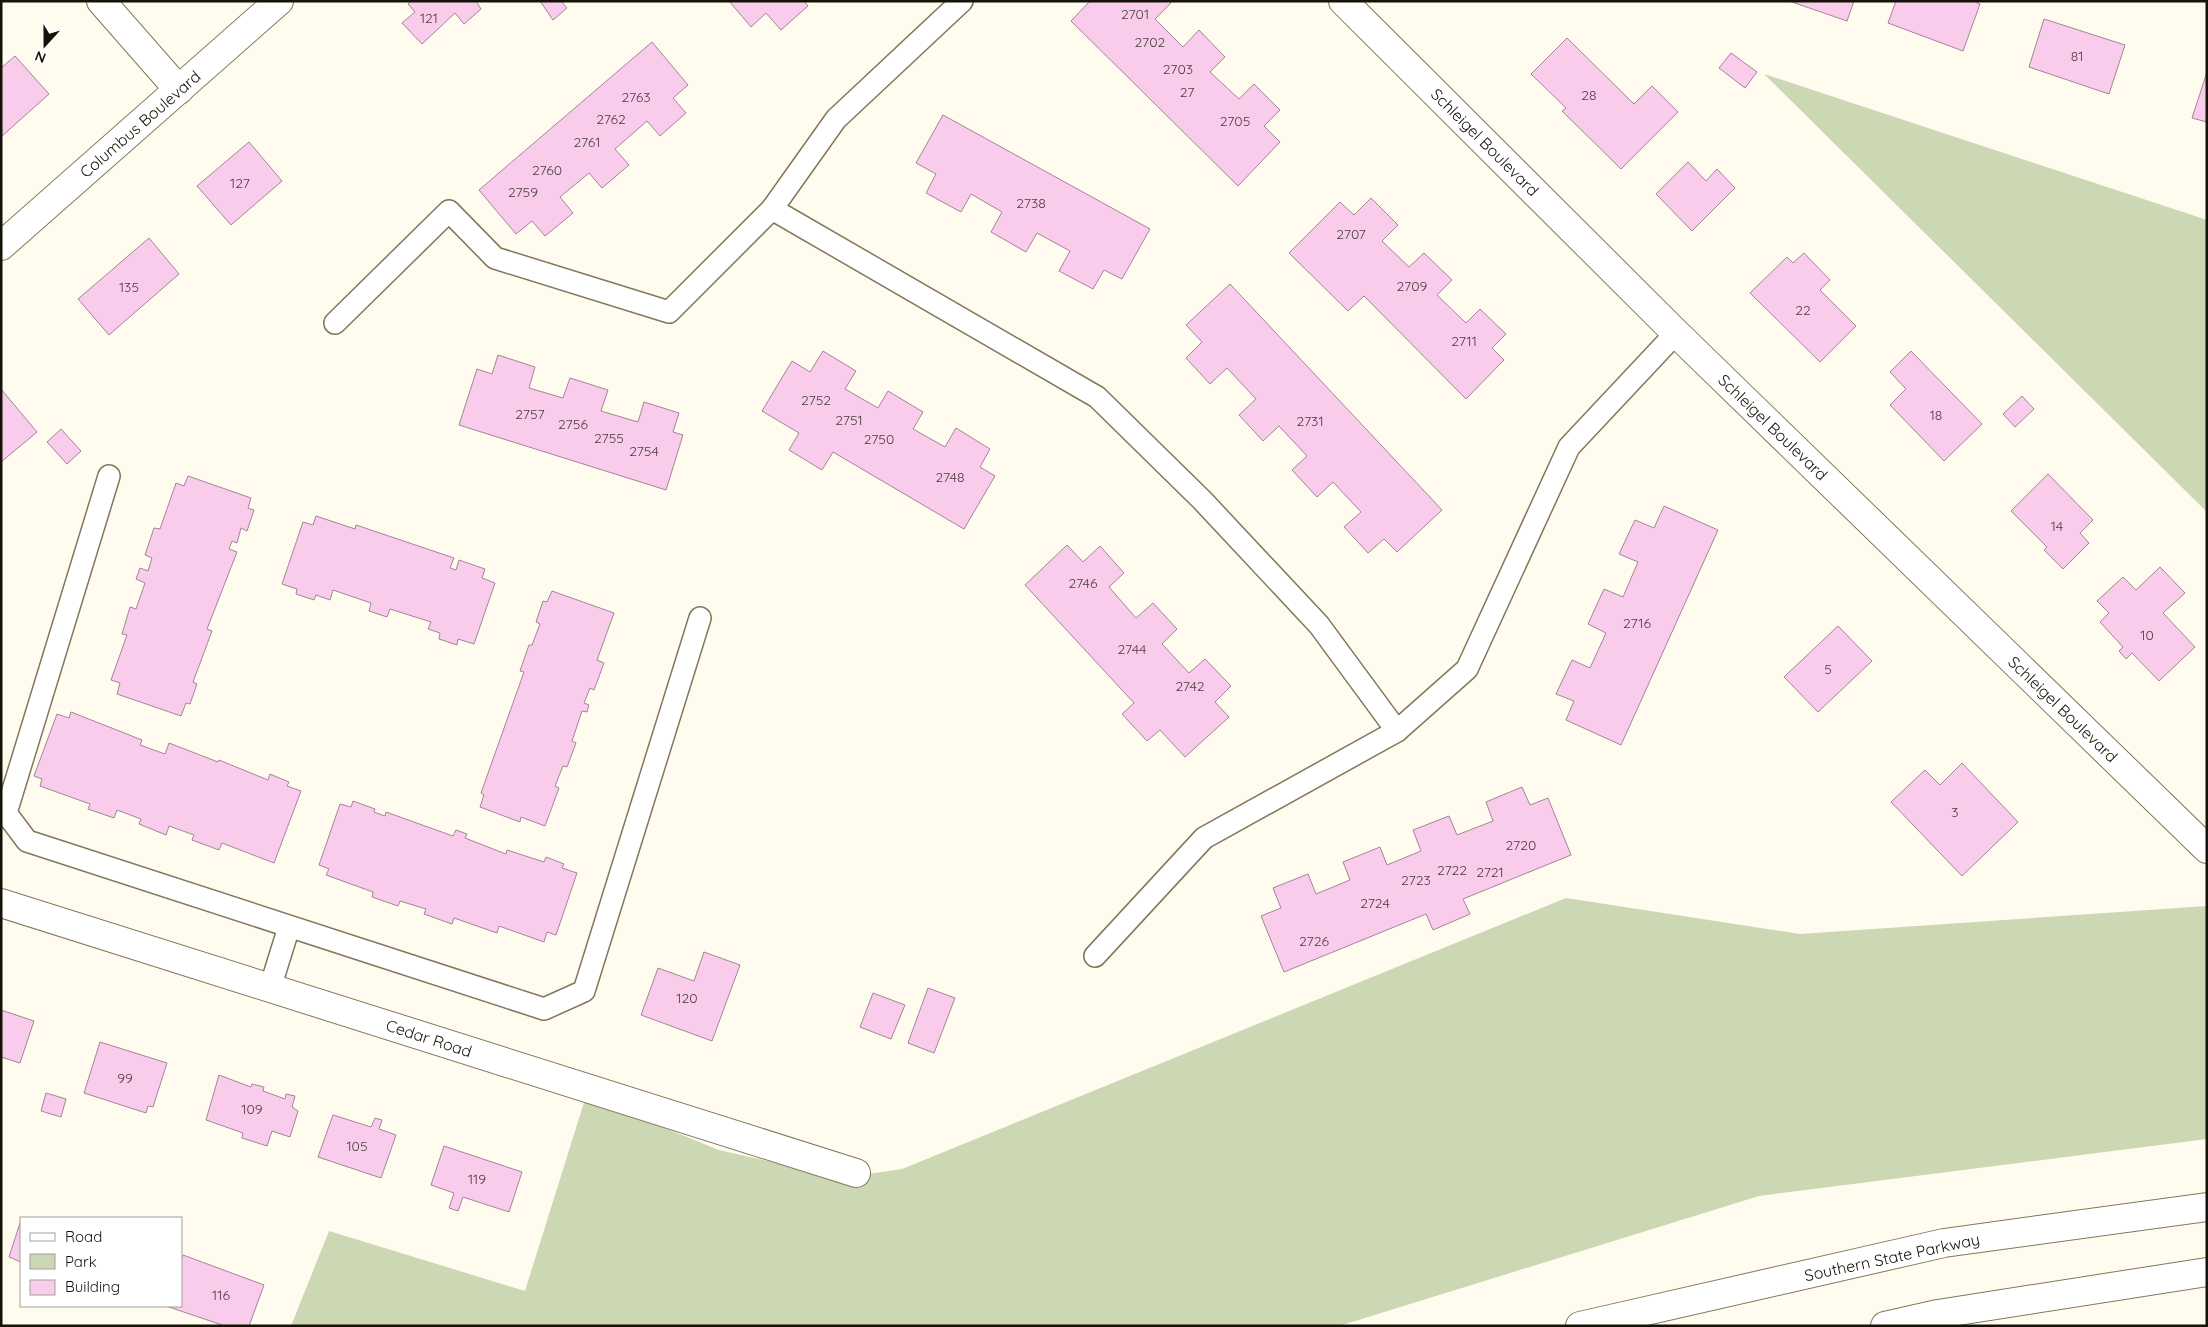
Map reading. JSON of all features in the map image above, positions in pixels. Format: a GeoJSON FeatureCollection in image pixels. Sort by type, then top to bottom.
{"type":"FeatureCollection","features":[{"type":"Feature","properties":{"kind":"main road"},"geometry":{"type":"LineString","coordinates":[[101,1],[179,90]]}},
{"type":"Feature","properties":{"kind":"main road","name":"Columbus Boulevard"},"geometry":{"type":"LineString","coordinates":[[1,246],[279,1]]}},
{"type":"Feature","properties":{"kind":"main road","name":"Schleigel Boulevard"},"geometry":{"type":"LineString","coordinates":[[1343,1],[1676,333],[2207,849]]}},
{"type":"Feature","properties":{"kind":"main road","name":"Cedar Road"},"geometry":{"type":"LineString","coordinates":[[1,903],[856,1173]]}},
{"type":"Feature","properties":{"kind":"main road","name":"Southern State Parkway"},"geometry":{"type":"LineString","coordinates":[[1580,1326],[1944,1243],[2207,1207]]}},
{"type":"Feature","properties":{"kind":"main road"},"geometry":{"type":"LineString","coordinates":[[1885,1326],[1938,1314],[2207,1272]]}},
{"type":"Feature","properties":{"kind":"lane"},"geometry":{"type":"LineString","coordinates":[[335,323],[449,211],[495,258],[669,312],[772,209],[836,119],[962,1]]}},
{"type":"Feature","properties":{"kind":"lane"},"geometry":{"type":"LineString","coordinates":[[772,209],[1097,397],[1202,500],[1319,625],[1397,731]]}},
{"type":"Feature","properties":{"kind":"lane"},"geometry":{"type":"LineString","coordinates":[[1095,956],[1204,838],[1397,731],[1467,669],[1569,447],[1676,333]]}},
{"type":"Feature","properties":{"kind":"lane"},"geometry":{"type":"LineString","coordinates":[[109,476],[6,813],[27,841],[544,1009],[584,991],[700,618]]}},
{"type":"Feature","properties":{"kind":"lane"},"geometry":{"type":"LineString","coordinates":[[270,988],[289,927]]}},
{"type":"Feature","properties":{"kind":"green space"},"geometry":{"type":"Polygon","coordinates":[[[1764,74],[2207,220],[2207,512],[1764,74]]]}},
{"type":"Feature","properties":{"kind":"green space"},"geometry":{"type":"Polygon","coordinates":[[[1566,898],[1800,934],[2207,906],[2207,1139],[1759,1196],[1339,1326],[291,1326],[329,1231],[525,1291],[586,1096],[719,1150],[842,1178],[902,1169],[1566,898]]]}},
{"type":"Feature","properties":{"kind":"building"},"geometry":{"type":"Polygon","coordinates":[[[411,1],[476,1],[481,9],[464,24],[455,13],[422,44],[402,23],[415,12],[408,4],[411,1]]]}},
{"type":"Feature","properties":{"kind":"building"},"geometry":{"type":"Polygon","coordinates":[[[540,1],[561,1],[567,8],[553,20],[540,1]]]}},
{"type":"Feature","properties":{"kind":"building"},"geometry":{"type":"Polygon","coordinates":[[[729,1],[804,1],[808,6],[781,30],[766,13],[751,27],[729,1]]]}},
{"type":"Feature","properties":{"kind":"building"},"geometry":{"type":"Polygon","coordinates":[[[1090,1],[1169,1],[1171,3],[1155,19],[1183,47],[1199,30],[1225,57],[1210,72],[1239,99],[1254,84],[1280,110],[1264,126],[1280,142],[1238,186],[1071,21],[1090,1]]]}},
{"type":"Feature","properties":{"kind":"building"},"geometry":{"type":"Polygon","coordinates":[[[1789,1],[1854,1],[1847,21],[1789,1]]]}},
{"type":"Feature","properties":{"kind":"building"},"geometry":{"type":"Polygon","coordinates":[[[1896,1],[1973,1],[1980,4],[1963,51],[1888,23],[1896,1]]]}},
{"type":"Feature","properties":{"kind":"building"},"geometry":{"type":"Polygon","coordinates":[[[2044,19],[2125,45],[2109,94],[2029,67],[2044,19]]]}},
{"type":"Feature","properties":{"kind":"building"},"geometry":{"type":"Polygon","coordinates":[[[1567,38],[1634,104],[1652,86],[1678,112],[1621,169],[1562,111],[1566,108],[1531,74],[1567,38]]]}},
{"type":"Feature","properties":{"kind":"building"},"geometry":{"type":"Polygon","coordinates":[[[652,42],[688,85],[673,98],[686,113],[660,136],[647,121],[615,149],[629,165],[602,188],[589,173],[560,197],[573,213],[545,236],[532,221],[516,234],[479,190],[652,42]]]}},
{"type":"Feature","properties":{"kind":"building"},"geometry":{"type":"Polygon","coordinates":[[[1731,53],[1757,72],[1745,88],[1719,68],[1731,53]]]}},
{"type":"Feature","properties":{"kind":"building"},"geometry":{"type":"Polygon","coordinates":[[[15,56],[49,94],[1,137],[1,68],[15,56]]]}},
{"type":"Feature","properties":{"kind":"building"},"geometry":{"type":"Polygon","coordinates":[[[2207,72],[2207,122],[2192,118],[2207,72]]]}},
{"type":"Feature","properties":{"kind":"building"},"geometry":{"type":"Polygon","coordinates":[[[943,115],[1150,229],[1122,279],[1104,270],[1093,289],[1059,271],[1070,251],[1037,233],[1026,252],[991,232],[1002,212],[971,194],[961,212],[926,193],[936,174],[916,163],[943,115]]]}},
{"type":"Feature","properties":{"kind":"building"},"geometry":{"type":"Polygon","coordinates":[[[249,142],[282,181],[231,225],[197,186],[249,142]]]}},
{"type":"Feature","properties":{"kind":"building"},"geometry":{"type":"Polygon","coordinates":[[[1688,162],[1706,181],[1717,169],[1735,188],[1692,231],[1656,194],[1688,162]]]}},
{"type":"Feature","properties":{"kind":"building"},"geometry":{"type":"Polygon","coordinates":[[[1371,198],[1398,225],[1382,241],[1409,267],[1424,253],[1452,280],[1437,295],[1466,323],[1480,309],[1506,334],[1492,348],[1504,360],[1466,399],[1364,296],[1348,311],[1289,253],[1340,202],[1354,215],[1371,198]]]}},
{"type":"Feature","properties":{"kind":"building"},"geometry":{"type":"Polygon","coordinates":[[[149,238],[179,274],[109,335],[78,299],[149,238]]]}},
{"type":"Feature","properties":{"kind":"building"},"geometry":{"type":"Polygon","coordinates":[[[1804,253],[1830,280],[1820,290],[1856,326],[1820,362],[1750,293],[1787,257],[1793,263],[1804,253]]]}},
{"type":"Feature","properties":{"kind":"building"},"geometry":{"type":"Polygon","coordinates":[[[1230,284],[1442,510],[1397,552],[1384,539],[1368,553],[1344,527],[1361,512],[1333,482],[1317,497],[1292,470],[1307,456],[1279,426],[1263,441],[1239,415],[1256,399],[1227,368],[1210,384],[1186,358],[1202,342],[1186,325],[1230,284]]]}},
{"type":"Feature","properties":{"kind":"building"},"geometry":{"type":"Polygon","coordinates":[[[823,351],[856,371],[845,389],[878,408],[888,391],[923,412],[913,429],[945,447],[956,428],[990,449],[980,467],[995,476],[964,529],[833,452],[822,470],[789,450],[799,433],[762,411],[792,361],[810,372],[823,351]]]}},
{"type":"Feature","properties":{"kind":"building"},"geometry":{"type":"Polygon","coordinates":[[[1911,351],[1982,424],[1944,461],[1890,405],[1906,389],[1890,372],[1911,351]]]}},
{"type":"Feature","properties":{"kind":"building"},"geometry":{"type":"Polygon","coordinates":[[[498,355],[535,367],[529,388],[563,398],[570,378],[608,390],[601,411],[638,422],[644,402],[679,413],[673,432],[683,435],[666,490],[459,425],[477,369],[492,374],[498,355]]]}},
{"type":"Feature","properties":{"kind":"building"},"geometry":{"type":"Polygon","coordinates":[[[1,389],[37,432],[1,462],[1,389]]]}},
{"type":"Feature","properties":{"kind":"building"},"geometry":{"type":"Polygon","coordinates":[[[2022,396],[2034,409],[2015,427],[2003,414],[2022,396]]]}},
{"type":"Feature","properties":{"kind":"building"},"geometry":{"type":"Polygon","coordinates":[[[61,429],[81,451],[67,464],[47,442],[61,429]]]}},
{"type":"Feature","properties":{"kind":"building"},"geometry":{"type":"Polygon","coordinates":[[[2048,474],[2093,520],[2080,533],[2089,543],[2063,569],[2044,550],[2047,547],[2011,511],[2048,474]]]}},
{"type":"Feature","properties":{"kind":"building"},"geometry":{"type":"Polygon","coordinates":[[[188,476],[251,498],[248,508],[254,510],[247,531],[241,528],[237,543],[232,541],[229,549],[237,552],[207,629],[212,631],[193,682],[197,684],[190,704],[186,703],[181,716],[117,694],[120,683],[111,680],[127,635],[122,634],[130,607],[136,609],[145,583],[136,579],[140,568],[148,571],[152,558],[145,555],[154,528],[160,529],[176,483],[184,486],[188,476]]]}},
{"type":"Feature","properties":{"kind":"building"},"geometry":{"type":"Polygon","coordinates":[[[1664,506],[1718,530],[1621,745],[1566,720],[1574,701],[1556,694],[1572,660],[1590,668],[1606,633],[1588,624],[1604,589],[1623,597],[1638,562],[1619,554],[1635,520],[1654,528],[1664,506]]]}},
{"type":"Feature","properties":{"kind":"building"},"geometry":{"type":"Polygon","coordinates":[[[316,516],[355,529],[356,525],[454,558],[450,568],[456,570],[459,560],[485,569],[482,578],[495,583],[474,644],[458,639],[457,645],[439,639],[440,633],[428,629],[431,622],[390,609],[387,617],[369,611],[371,603],[333,590],[330,600],[316,595],[314,600],[296,594],[297,589],[282,584],[303,522],[313,525],[316,516]]]}},
{"type":"Feature","properties":{"kind":"building"},"geometry":{"type":"Polygon","coordinates":[[[1067,545],[1083,562],[1100,546],[1124,573],[1109,587],[1136,618],[1153,603],[1177,629],[1162,644],[1189,673],[1205,659],[1231,686],[1215,702],[1229,717],[1185,757],[1160,730],[1147,741],[1122,714],[1134,703],[1025,585],[1067,545]]]}},
{"type":"Feature","properties":{"kind":"building"},"geometry":{"type":"Polygon","coordinates":[[[2160,567],[2185,593],[2163,613],[2195,647],[2159,681],[2132,653],[2126,659],[2119,651],[2123,647],[2100,622],[2109,613],[2097,601],[2123,577],[2136,590],[2160,567]]]}},
{"type":"Feature","properties":{"kind":"building"},"geometry":{"type":"Polygon","coordinates":[[[552,591],[614,613],[597,660],[604,663],[594,690],[590,688],[584,703],[589,705],[587,712],[582,711],[572,741],[576,743],[567,767],[563,766],[555,786],[559,788],[545,826],[521,817],[520,822],[480,807],[484,795],[481,793],[524,672],[520,671],[529,645],[532,645],[540,624],[536,622],[543,601],[547,602],[552,591]]]}},
{"type":"Feature","properties":{"kind":"building"},"geometry":{"type":"Polygon","coordinates":[[[1838,626],[1872,661],[1818,712],[1784,677],[1838,626]]]}},
{"type":"Feature","properties":{"kind":"building"},"geometry":{"type":"Polygon","coordinates":[[[71,712],[142,740],[140,745],[165,754],[169,743],[218,762],[219,760],[268,780],[270,774],[289,782],[287,786],[301,791],[274,863],[222,843],[219,850],[192,840],[194,835],[169,826],[166,835],[139,824],[141,819],[117,810],[114,818],[88,809],[90,804],[40,786],[42,779],[34,776],[57,714],[69,718],[71,712]]]}},
{"type":"Feature","properties":{"kind":"building"},"geometry":{"type":"Polygon","coordinates":[[[1962,763],[2018,822],[1962,876],[1891,802],[1925,770],[1940,785],[1962,763]]]}},
{"type":"Feature","properties":{"kind":"building"},"geometry":{"type":"Polygon","coordinates":[[[1522,787],[1530,805],[1548,798],[1571,855],[1463,899],[1470,914],[1433,930],[1426,914],[1284,972],[1261,916],[1281,908],[1273,888],[1308,874],[1316,894],[1350,880],[1343,862],[1380,847],[1387,865],[1421,851],[1413,830],[1449,816],[1457,835],[1493,821],[1486,802],[1522,787]]]}},
{"type":"Feature","properties":{"kind":"building"},"geometry":{"type":"Polygon","coordinates":[[[353,801],[375,809],[374,812],[385,816],[386,812],[453,836],[456,830],[467,834],[465,838],[506,854],[507,850],[544,862],[546,857],[564,864],[562,868],[577,873],[556,935],[547,932],[544,942],[499,926],[497,933],[454,918],[452,924],[424,914],[426,909],[400,901],[398,906],[372,897],[373,892],[326,875],[329,869],[319,865],[340,804],[351,807],[353,801]]]}},
{"type":"Feature","properties":{"kind":"building"},"geometry":{"type":"Polygon","coordinates":[[[704,952],[740,965],[712,1041],[641,1015],[658,968],[694,981],[704,952]]]}},
{"type":"Feature","properties":{"kind":"building"},"geometry":{"type":"Polygon","coordinates":[[[928,988],[955,998],[934,1053],[908,1043],[928,988]]]}},
{"type":"Feature","properties":{"kind":"building"},"geometry":{"type":"Polygon","coordinates":[[[873,993],[905,1005],[891,1039],[860,1027],[873,993]]]}},
{"type":"Feature","properties":{"kind":"building"},"geometry":{"type":"Polygon","coordinates":[[[1,1010],[34,1021],[20,1063],[1,1057],[1,1010]]]}},
{"type":"Feature","properties":{"kind":"building"},"geometry":{"type":"Polygon","coordinates":[[[100,1042],[167,1063],[153,1107],[148,1106],[146,1113],[84,1093],[100,1042]]]}},
{"type":"Feature","properties":{"kind":"building"},"geometry":{"type":"Polygon","coordinates":[[[219,1075],[251,1087],[252,1084],[264,1087],[263,1091],[285,1099],[286,1094],[295,1096],[292,1107],[298,1111],[290,1137],[272,1131],[267,1146],[242,1138],[243,1133],[206,1120],[219,1075]]]}},
{"type":"Feature","properties":{"kind":"building"},"geometry":{"type":"Polygon","coordinates":[[[46,1093],[66,1099],[61,1117],[41,1111],[46,1093]]]}},
{"type":"Feature","properties":{"kind":"building"},"geometry":{"type":"Polygon","coordinates":[[[333,1115],[371,1127],[375,1118],[382,1120],[379,1129],[396,1135],[381,1178],[318,1157],[333,1115]]]}},
{"type":"Feature","properties":{"kind":"building"},"geometry":{"type":"Polygon","coordinates":[[[444,1146],[522,1172],[509,1212],[463,1197],[458,1211],[449,1208],[454,1193],[431,1185],[444,1146]]]}},
{"type":"Feature","properties":{"kind":"building"},"geometry":{"type":"Polygon","coordinates":[[[20,1223],[20,1262],[9,1257],[20,1223]]]}},
{"type":"Feature","properties":{"kind":"building"},"geometry":{"type":"Polygon","coordinates":[[[183,1255],[264,1285],[249,1326],[225,1326],[169,1307],[182,1307],[183,1255]]]}}]}
